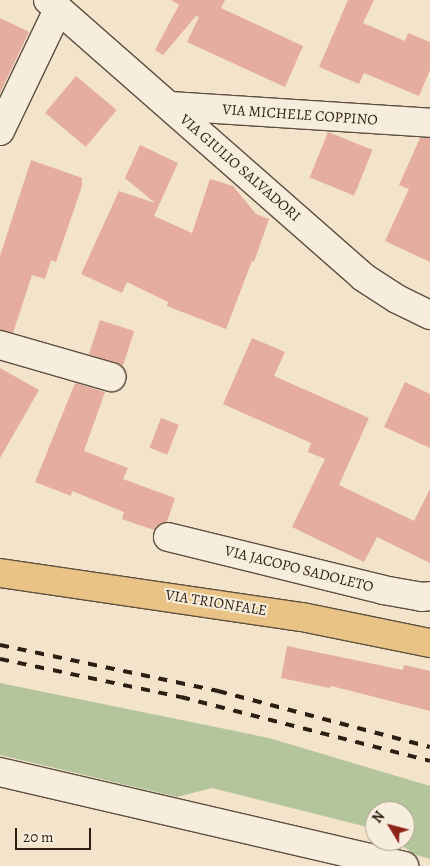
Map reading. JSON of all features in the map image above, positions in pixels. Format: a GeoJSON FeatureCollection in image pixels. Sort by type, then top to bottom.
{"type":"FeatureCollection","features":[{"type":"Feature","properties":{"kind":"main road","name":"VIA TRIONFALE"},"geometry":{"type":"LineString","coordinates":[[0,573],[302,617],[430,643]]}},
{"type":"Feature","properties":{"kind":"street","name":"VIA GIULIO SALVADORI"},"geometry":{"type":"LineString","coordinates":[[53,5],[363,276],[398,299],[430,315]]}},
{"type":"Feature","properties":{"kind":"street"},"geometry":{"type":"LineString","coordinates":[[0,132],[53,5]]}},
{"type":"Feature","properties":{"kind":"street","name":"VIA MICHELE COPPINO"},"geometry":{"type":"LineString","coordinates":[[170,106],[430,123]]}},
{"type":"Feature","properties":{"kind":"street"},"geometry":{"type":"LineString","coordinates":[[0,345],[111,377]]}},
{"type":"Feature","properties":{"kind":"street","name":"VIA JACOPO SADOLETO"},"geometry":{"type":"LineString","coordinates":[[168,537],[383,590],[421,597],[430,596]]}},
{"type":"Feature","properties":{"kind":"street"},"geometry":{"type":"LineString","coordinates":[[0,772],[404,866]]}},
{"type":"Feature","properties":{"kind":"green space"},"geometry":{"type":"Polygon","coordinates":[[[0,683],[269,738],[430,786],[430,859],[409,851],[415,851],[415,801],[365,801],[365,826],[212,788],[177,797],[0,755],[0,683]]]}},
{"type":"Feature","properties":{"kind":"building"},"geometry":{"type":"Polygon","coordinates":[[[171,0],[225,0],[221,8],[303,46],[285,87],[187,42],[199,17],[196,16],[163,55],[155,50],[179,5],[171,0]]]}},
{"type":"Feature","properties":{"kind":"building"},"geometry":{"type":"Polygon","coordinates":[[[348,0],[374,0],[363,23],[405,41],[408,33],[430,42],[430,70],[419,96],[364,73],[359,84],[319,67],[348,0]]]}},
{"type":"Feature","properties":{"kind":"building"},"geometry":{"type":"Polygon","coordinates":[[[0,18],[29,32],[0,93],[0,18]]]}},
{"type":"Feature","properties":{"kind":"building"},"geometry":{"type":"Polygon","coordinates":[[[76,76],[117,110],[86,147],[45,113],[76,76]]]}},
{"type":"Feature","properties":{"kind":"building"},"geometry":{"type":"Polygon","coordinates":[[[328,132],[373,150],[354,195],[310,177],[328,132]]]}},
{"type":"Feature","properties":{"kind":"building"},"geometry":{"type":"Polygon","coordinates":[[[420,138],[430,138],[430,262],[385,241],[409,189],[399,185],[420,138]]]}},
{"type":"Feature","properties":{"kind":"building"},"geometry":{"type":"Polygon","coordinates":[[[140,145],[178,163],[154,216],[192,233],[210,179],[233,186],[256,214],[269,219],[254,262],[252,261],[226,329],[167,306],[168,302],[127,282],[122,293],[81,274],[119,191],[155,203],[125,178],[140,145]]]}},
{"type":"Feature","properties":{"kind":"building"},"geometry":{"type":"Polygon","coordinates":[[[31,160],[82,178],[82,186],[56,262],[51,260],[45,279],[32,275],[13,333],[0,330],[0,256],[31,160]]]}},
{"type":"Feature","properties":{"kind":"building"},"geometry":{"type":"Polygon","coordinates":[[[100,320],[134,331],[123,365],[89,354],[100,320]]]}},
{"type":"Feature","properties":{"kind":"building"},"geometry":{"type":"Polygon","coordinates":[[[252,338],[285,352],[274,376],[369,418],[339,485],[414,521],[430,489],[430,563],[377,537],[364,562],[292,527],[325,459],[308,452],[311,443],[223,404],[252,338]]]}},
{"type":"Feature","properties":{"kind":"building"},"geometry":{"type":"Polygon","coordinates":[[[0,368],[39,390],[0,458],[0,368]]]}},
{"type":"Feature","properties":{"kind":"building"},"geometry":{"type":"Polygon","coordinates":[[[405,382],[430,394],[430,448],[384,427],[405,382]]]}},
{"type":"Feature","properties":{"kind":"building"},"geometry":{"type":"Polygon","coordinates":[[[75,383],[105,392],[84,451],[128,468],[123,479],[175,498],[167,522],[157,526],[154,530],[122,519],[124,512],[72,491],[71,496],[35,482],[75,383]]]}},
{"type":"Feature","properties":{"kind":"building"},"geometry":{"type":"Polygon","coordinates":[[[161,418],[179,425],[167,455],[150,448],[161,418]]]}},
{"type":"Feature","properties":{"kind":"building"},"geometry":{"type":"Polygon","coordinates":[[[287,646],[403,670],[404,665],[430,671],[430,711],[331,686],[330,688],[281,678],[287,646]]]}},
{"type":"Feature","properties":{"kind":"railway"},"geometry":{"type":"LineString","coordinates":[[0,645],[218,691],[430,747]]}},
{"type":"Feature","properties":{"kind":"railway"},"geometry":{"type":"LineString","coordinates":[[0,659],[181,697],[430,761]]}}]}
